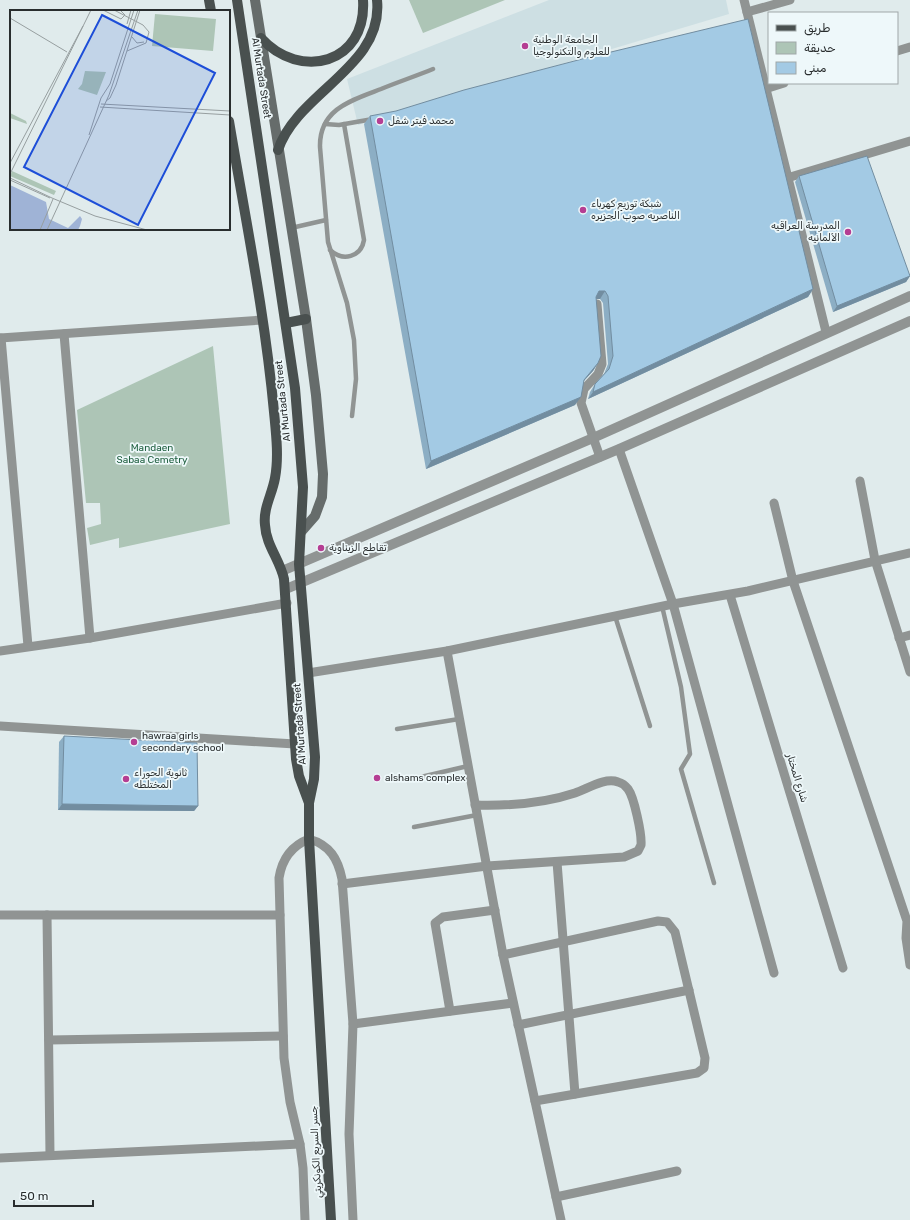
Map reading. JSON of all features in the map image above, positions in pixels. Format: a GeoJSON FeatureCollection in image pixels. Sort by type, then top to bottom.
{"type":"FeatureCollection","features":[{"type":"Feature","properties":{"kind":"main road"},"geometry":{"type":"LineString","coordinates":[[209,0],[211,10]]}},
{"type":"Feature","properties":{"kind":"main road","name":"Al Murtada Street"},"geometry":{"type":"LineString","coordinates":[[237,0],[295,388],[303,487],[299,564],[315,768],[309,803],[309,839],[325,1083]]}},
{"type":"Feature","properties":{"kind":"main road"},"geometry":{"type":"LineString","coordinates":[[255,0],[306,319],[316,396],[323,486],[320,507],[316,516],[301,532]]}},
{"type":"Feature","properties":{"kind":"main road"},"geometry":{"type":"LineString","coordinates":[[261,38],[270,48],[284,57],[307,63],[324,61],[332,58],[346,48],[352,41],[361,25],[363,0]]}},
{"type":"Feature","properties":{"kind":"main road"},"geometry":{"type":"LineString","coordinates":[[278,150],[283,136],[296,117],[355,60],[368,43],[376,18],[377,0]]}},
{"type":"Feature","properties":{"kind":"main road","name":"Al Murtada Street"},"geometry":{"type":"LineString","coordinates":[[230,127],[250,237],[274,410],[276,453],[275,478],[266,507],[265,525],[269,543],[282,571],[286,589],[298,772],[309,803]]}},
{"type":"Feature","properties":{"kind":"main road"},"geometry":{"type":"LineString","coordinates":[[286,323],[306,319]]}},
{"type":"Feature","properties":{"kind":"main road","name":"جسر السريع الكونكريتي"},"geometry":{"type":"LineString","coordinates":[[325,1083],[331,1220]]}},
{"type":"Feature","properties":{"kind":"street"},"geometry":{"type":"LineString","coordinates":[[744,0],[745,19],[765,88],[826,332]]}},
{"type":"Feature","properties":{"kind":"street"},"geometry":{"type":"LineString","coordinates":[[745,19],[790,0]]}},
{"type":"Feature","properties":{"kind":"street"},"geometry":{"type":"LineString","coordinates":[[898,51],[910,47]]}},
{"type":"Feature","properties":{"kind":"street"},"geometry":{"type":"LineString","coordinates":[[765,88],[780,84]]}},
{"type":"Feature","properties":{"kind":"street"},"geometry":{"type":"LineString","coordinates":[[787,178],[910,141]]}},
{"type":"Feature","properties":{"kind":"street"},"geometry":{"type":"LineString","coordinates":[[282,571],[593,438],[826,332],[910,296]]}},
{"type":"Feature","properties":{"kind":"street"},"geometry":{"type":"LineString","coordinates":[[597,304],[602,364],[598,374],[584,389],[580,403],[600,457]]}},
{"type":"Feature","properties":{"kind":"street"},"geometry":{"type":"LineString","coordinates":[[28,646],[0,338],[262,320]]}},
{"type":"Feature","properties":{"kind":"street"},"geometry":{"type":"LineString","coordinates":[[286,589],[619,449],[910,321]]}},
{"type":"Feature","properties":{"kind":"street"},"geometry":{"type":"LineString","coordinates":[[64,334],[90,638]]}},
{"type":"Feature","properties":{"kind":"street"},"geometry":{"type":"LineString","coordinates":[[619,449],[673,604],[774,972]]}},
{"type":"Feature","properties":{"kind":"street"},"geometry":{"type":"LineString","coordinates":[[860,481],[875,560],[910,672]]}},
{"type":"Feature","properties":{"kind":"street"},"geometry":{"type":"LineString","coordinates":[[774,503],[793,581],[908,920],[906,938],[910,965]]}},
{"type":"Feature","properties":{"kind":"street"},"geometry":{"type":"LineString","coordinates":[[308,673],[448,651],[662,606],[730,595],[910,553]]}},
{"type":"Feature","properties":{"kind":"street","name":"شارع المختار"},"geometry":{"type":"LineString","coordinates":[[730,595],[843,968]]}},
{"type":"Feature","properties":{"kind":"street"},"geometry":{"type":"LineString","coordinates":[[0,651],[90,638],[287,603]]}},
{"type":"Feature","properties":{"kind":"street"},"geometry":{"type":"LineString","coordinates":[[899,638],[910,635]]}},
{"type":"Feature","properties":{"kind":"street"},"geometry":{"type":"LineString","coordinates":[[448,651],[459,719],[495,910],[518,1025],[561,1220]]}},
{"type":"Feature","properties":{"kind":"street"},"geometry":{"type":"LineString","coordinates":[[0,726],[295,744]]}},
{"type":"Feature","properties":{"kind":"street"},"geometry":{"type":"LineString","coordinates":[[342,884],[487,866],[624,857],[638,851],[642,841],[630,794],[624,785],[614,780],[608,780],[573,793],[538,802],[503,806],[475,805]]}},
{"type":"Feature","properties":{"kind":"street"},"geometry":{"type":"LineString","coordinates":[[305,1220],[305,1192],[300,1144],[286,1080],[283,1036],[279,878],[282,863],[296,846],[309,839],[322,844],[332,853],[339,865],[342,884],[353,1024],[348,1134],[353,1220]]}},
{"type":"Feature","properties":{"kind":"street"},"geometry":{"type":"LineString","coordinates":[[557,862],[575,1094]]}},
{"type":"Feature","properties":{"kind":"street"},"geometry":{"type":"LineString","coordinates":[[450,1011],[435,923],[442,916],[495,910]]}},
{"type":"Feature","properties":{"kind":"street"},"geometry":{"type":"LineString","coordinates":[[0,915],[280,916]]}},
{"type":"Feature","properties":{"kind":"street"},"geometry":{"type":"LineString","coordinates":[[47,915],[50,1155]]}},
{"type":"Feature","properties":{"kind":"street"},"geometry":{"type":"LineString","coordinates":[[504,955],[658,921],[667,922],[675,932],[705,1058],[705,1065],[701,1071],[693,1074],[535,1101]]}},
{"type":"Feature","properties":{"kind":"street"},"geometry":{"type":"LineString","coordinates":[[518,1025],[689,990]]}},
{"type":"Feature","properties":{"kind":"street"},"geometry":{"type":"LineString","coordinates":[[353,1024],[514,1003]]}},
{"type":"Feature","properties":{"kind":"street"},"geometry":{"type":"LineString","coordinates":[[49,1040],[283,1036]]}},
{"type":"Feature","properties":{"kind":"street"},"geometry":{"type":"LineString","coordinates":[[0,1158],[300,1144]]}},
{"type":"Feature","properties":{"kind":"street"},"geometry":{"type":"LineString","coordinates":[[556,1197],[677,1171]]}},
{"type":"Feature","properties":{"kind":"lane"},"geometry":{"type":"LineString","coordinates":[[352,416],[356,379],[354,340],[347,303],[330,250],[326,220],[320,142],[321,133],[325,124],[335,111],[349,102],[433,69]]}},
{"type":"Feature","properties":{"kind":"lane"},"geometry":{"type":"LineString","coordinates":[[325,124],[344,124],[382,117]]}},
{"type":"Feature","properties":{"kind":"lane"},"geometry":{"type":"LineString","coordinates":[[330,250],[340,257],[352,256],[359,251],[364,240],[344,124]]}},
{"type":"Feature","properties":{"kind":"lane"},"geometry":{"type":"LineString","coordinates":[[291,228],[326,220]]}},
{"type":"Feature","properties":{"kind":"lane"},"geometry":{"type":"LineString","coordinates":[[662,606],[680,687],[690,754],[681,769],[714,882]]}},
{"type":"Feature","properties":{"kind":"lane"},"geometry":{"type":"LineString","coordinates":[[615,616],[650,726]]}},
{"type":"Feature","properties":{"kind":"lane"},"geometry":{"type":"LineString","coordinates":[[396,729],[459,719]]}},
{"type":"Feature","properties":{"kind":"lane"},"geometry":{"type":"LineString","coordinates":[[408,780],[468,766]]}},
{"type":"Feature","properties":{"kind":"lane"},"geometry":{"type":"LineString","coordinates":[[414,827],[477,815]]}},
{"type":"Feature","properties":{"kind":"shaded area","name":"الجامعة الوطنية للعلوم والتكنولوجيا"},"geometry":{"type":"Polygon","coordinates":[[[549,0],[726,0],[729,14],[358,125],[347,79],[549,0]]]}},
{"type":"Feature","properties":{"kind":"green space"},"geometry":{"type":"Polygon","coordinates":[[[409,0],[505,0],[423,33],[409,0]]]}},
{"type":"Feature","properties":{"kind":"green space","name":"Mandaen Sabaa Cemetry"},"geometry":{"type":"Polygon","coordinates":[[[213,346],[230,524],[119,548],[119,538],[90,545],[87,528],[101,524],[100,503],[86,503],[77,410],[213,346]]]}},
{"type":"Feature","properties":{"kind":"building","name":"شبكة توزيع كهرباء الناصريه صوب الجزيره"},"geometry":{"type":"Polygon","coordinates":[[[748,19],[813,289],[593,392],[595,384],[609,369],[613,356],[608,296],[605,291],[599,291],[596,297],[601,356],[598,363],[584,380],[581,397],[431,461],[370,116],[396,111],[464,90],[582,59],[748,19]]]}},
{"type":"Feature","properties":{"kind":"building","name":"المدرسة العراقيه الألمانيه"},"geometry":{"type":"Polygon","coordinates":[[[867,156],[910,276],[837,306],[799,176],[867,156]]]}},
{"type":"Feature","properties":{"kind":"building","name":"ثانوية الحوراء المختلطه"},"geometry":{"type":"Polygon","coordinates":[[[64,736],[197,743],[198,806],[62,804],[64,736]]]}},
{"type":"Feature","properties":{"kind":"place","name":"الجامعة الوطنية للعلوم والتكنولوجيا"},"geometry":{"type":"Point","coordinates":[525,46]}},
{"type":"Feature","properties":{"kind":"place","name":"محمد فيتر شفل"},"geometry":{"type":"Point","coordinates":[380,121]}},
{"type":"Feature","properties":{"kind":"place","name":"شبكة توزيع كهرباء الناصريه صوب الجزيره"},"geometry":{"type":"Point","coordinates":[583,210]}},
{"type":"Feature","properties":{"kind":"place","name":"المدرسة العراقيه الألمانيه"},"geometry":{"type":"Point","coordinates":[848,232]}},
{"type":"Feature","properties":{"kind":"place","name":"تقاطع الزيناوية"},"geometry":{"type":"Point","coordinates":[321,548]}},
{"type":"Feature","properties":{"kind":"place","name":"hawraa girls secondary school"},"geometry":{"type":"Point","coordinates":[134,742]}},
{"type":"Feature","properties":{"kind":"place","name":"alshams complex"},"geometry":{"type":"Point","coordinates":[377,778]}},
{"type":"Feature","properties":{"kind":"place","name":"ثانوية الحوراء المختلطه"},"geometry":{"type":"Point","coordinates":[126,779]}}]}
